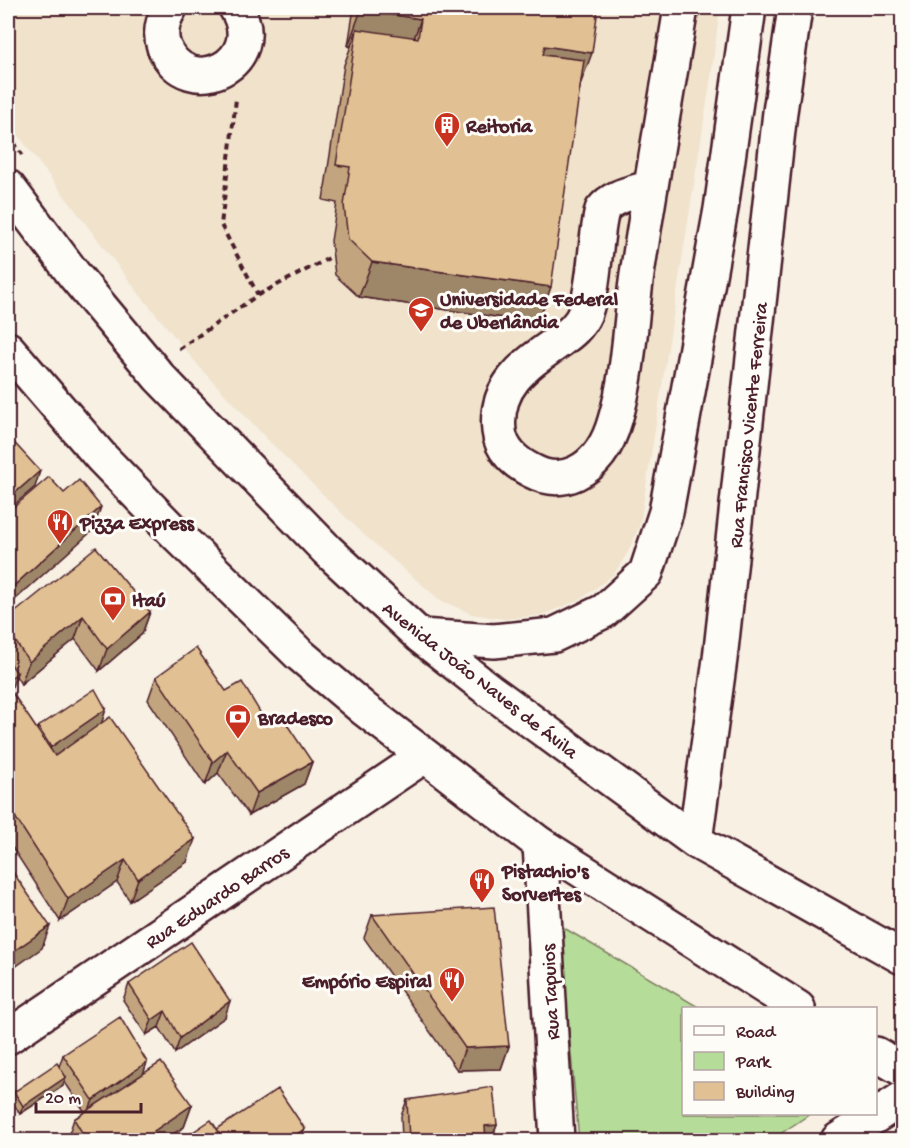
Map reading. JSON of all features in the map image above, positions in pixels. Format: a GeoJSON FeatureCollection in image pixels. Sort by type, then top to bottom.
{"type":"FeatureCollection","features":[{"type":"Feature","properties":{"kind":"main road"},"geometry":{"type":"LineString","coordinates":[[171,8],[165,15],[161,29],[162,42],[168,55],[177,65],[188,72],[201,75],[215,73],[228,67],[237,57],[243,44],[245,30],[236,8]]}},
{"type":"Feature","properties":{"kind":"main road"},"geometry":{"type":"LineString","coordinates":[[651,187],[608,202],[602,210],[589,294],[579,324],[571,333],[524,367],[509,385],[501,401],[498,420],[500,437],[508,452],[518,463],[534,472],[551,478],[562,478],[576,473],[598,456],[607,443],[615,420],[681,8]]}},
{"type":"Feature","properties":{"kind":"main road"},"geometry":{"type":"LineString","coordinates":[[420,636],[494,640],[554,635],[604,611],[646,573],[666,512],[722,209],[749,8]]}},
{"type":"Feature","properties":{"kind":"main road","name":"Rua Francisco Vicente Ferreira"},"geometry":{"type":"LineString","coordinates":[[695,841],[723,636],[780,112],[795,8]]}},
{"type":"Feature","properties":{"kind":"main road"},"geometry":{"type":"LineString","coordinates":[[736,110],[780,112]]}},
{"type":"Feature","properties":{"kind":"main road","name":"Avenida João Naves de Ávila"},"geometry":{"type":"LineString","coordinates":[[8,187],[75,276],[167,354],[327,550],[420,636],[489,690],[695,841],[903,957]]}},
{"type":"Feature","properties":{"kind":"main road"},"geometry":{"type":"LineString","coordinates":[[10,358],[178,536],[299,654],[364,710],[540,844],[796,1007]]}},
{"type":"Feature","properties":{"kind":"main road","name":"Rua Eduardo Barros"},"geometry":{"type":"LineString","coordinates":[[8,1037],[424,756]]}},
{"type":"Feature","properties":{"kind":"main road","name":"Rua Tapuios"},"geometry":{"type":"LineString","coordinates":[[540,844],[557,1140]]}},
{"type":"Feature","properties":{"kind":"main road"},"geometry":{"type":"LineString","coordinates":[[877,1055],[903,1069]]}},
{"type":"Feature","properties":{"kind":"main road"},"geometry":{"type":"LineString","coordinates":[[838,1140],[903,1099]]}},
{"type":"Feature","properties":{"kind":"path"},"geometry":{"type":"LineString","coordinates":[[231,63],[238,85],[221,225],[258,296]]}},
{"type":"Feature","properties":{"kind":"path"},"geometry":{"type":"LineString","coordinates":[[8,133],[26,160]]}},
{"type":"Feature","properties":{"kind":"path"},"geometry":{"type":"LineString","coordinates":[[167,354],[258,296],[333,256]]}},
{"type":"Feature","properties":{"kind":"shaded area","name":"Universidade Federal de Uberlândia"},"geometry":{"type":"Polygon","coordinates":[[[8,8],[720,8],[640,524],[628,552],[614,574],[581,599],[542,615],[504,619],[472,614],[440,600],[362,533],[270,442],[203,371],[141,296],[8,119],[8,8]]]}},
{"type":"Feature","properties":{"kind":"green space"},"geometry":{"type":"Polygon","coordinates":[[[559,925],[698,1007],[682,1007],[682,1115],[808,1115],[771,1140],[579,1140],[559,925]]]}},
{"type":"Feature","properties":{"kind":"building","name":"Reitoria"},"geometry":{"type":"Polygon","coordinates":[[[362,8],[598,8],[592,53],[545,46],[543,55],[584,60],[551,287],[372,262],[348,239],[344,205],[350,167],[336,165],[357,29],[418,38],[421,19],[361,10],[362,8]]]}},
{"type":"Feature","properties":{"kind":"building"},"geometry":{"type":"Polygon","coordinates":[[[8,438],[40,471],[8,499],[8,438]]]}},
{"type":"Feature","properties":{"kind":"building"},"geometry":{"type":"Polygon","coordinates":[[[49,477],[64,493],[79,480],[101,507],[8,591],[8,512],[49,477]]]}},
{"type":"Feature","properties":{"kind":"building"},"geometry":{"type":"Polygon","coordinates":[[[96,547],[150,612],[107,649],[83,616],[29,662],[8,630],[8,618],[96,547]]]}},
{"type":"Feature","properties":{"kind":"building"},"geometry":{"type":"Polygon","coordinates":[[[196,648],[226,691],[242,682],[267,724],[280,714],[312,762],[257,793],[227,750],[213,762],[156,677],[196,648]]]}},
{"type":"Feature","properties":{"kind":"building"},"geometry":{"type":"Polygon","coordinates":[[[8,660],[17,673],[8,680],[8,660]]]}},
{"type":"Feature","properties":{"kind":"building"},"geometry":{"type":"Polygon","coordinates":[[[9,688],[55,756],[110,717],[195,839],[138,879],[125,860],[68,899],[8,806],[9,688]]]}},
{"type":"Feature","properties":{"kind":"building"},"geometry":{"type":"Polygon","coordinates":[[[95,689],[106,709],[51,747],[38,727],[95,689]]]}},
{"type":"Feature","properties":{"kind":"building"},"geometry":{"type":"Polygon","coordinates":[[[8,865],[50,926],[8,955],[8,865]]]}},
{"type":"Feature","properties":{"kind":"building","name":"Empório Espiral"},"geometry":{"type":"Polygon","coordinates":[[[494,907],[509,1046],[465,1048],[372,915],[494,907]]]}},
{"type":"Feature","properties":{"kind":"building"},"geometry":{"type":"Polygon","coordinates":[[[191,942],[230,1001],[180,1038],[165,1011],[152,1020],[129,984],[191,942]]]}},
{"type":"Feature","properties":{"kind":"building"},"geometry":{"type":"Polygon","coordinates":[[[120,1017],[147,1062],[93,1100],[63,1055],[120,1017]]]}},
{"type":"Feature","properties":{"kind":"building"},"geometry":{"type":"Polygon","coordinates":[[[161,1062],[192,1105],[154,1131],[159,1140],[74,1140],[83,1134],[74,1119],[161,1062]]]}},
{"type":"Feature","properties":{"kind":"building"},"geometry":{"type":"Polygon","coordinates":[[[57,1063],[66,1077],[23,1106],[14,1092],[57,1063]]]}},
{"type":"Feature","properties":{"kind":"building"},"geometry":{"type":"Polygon","coordinates":[[[493,1087],[497,1125],[485,1126],[486,1140],[409,1140],[407,1100],[493,1087]]]}},
{"type":"Feature","properties":{"kind":"building"},"geometry":{"type":"Polygon","coordinates":[[[278,1089],[305,1129],[287,1140],[225,1140],[217,1129],[278,1089]]]}},
{"type":"Feature","properties":{"kind":"building"},"geometry":{"type":"Polygon","coordinates":[[[211,1120],[224,1140],[181,1140],[211,1120]]]}},
{"type":"Feature","properties":{"kind":"place","name":"Reitoria"},"geometry":{"type":"Point","coordinates":[447,148]}},
{"type":"Feature","properties":{"kind":"place","name":"Universidade Federal de Uberlândia"},"geometry":{"type":"Point","coordinates":[421,333]}},
{"type":"Feature","properties":{"kind":"place","name":"Pizza Express"},"geometry":{"type":"Point","coordinates":[60,545]}},
{"type":"Feature","properties":{"kind":"place","name":"Itaú"},"geometry":{"type":"Point","coordinates":[113,622]}},
{"type":"Feature","properties":{"kind":"place","name":"Bradesco"},"geometry":{"type":"Point","coordinates":[238,740]}},
{"type":"Feature","properties":{"kind":"place","name":"Pistachio's Sorvertes"},"geometry":{"type":"Point","coordinates":[482,904]}},
{"type":"Feature","properties":{"kind":"place","name":"Empório Espiral"},"geometry":{"type":"Point","coordinates":[452,1003]}}]}
